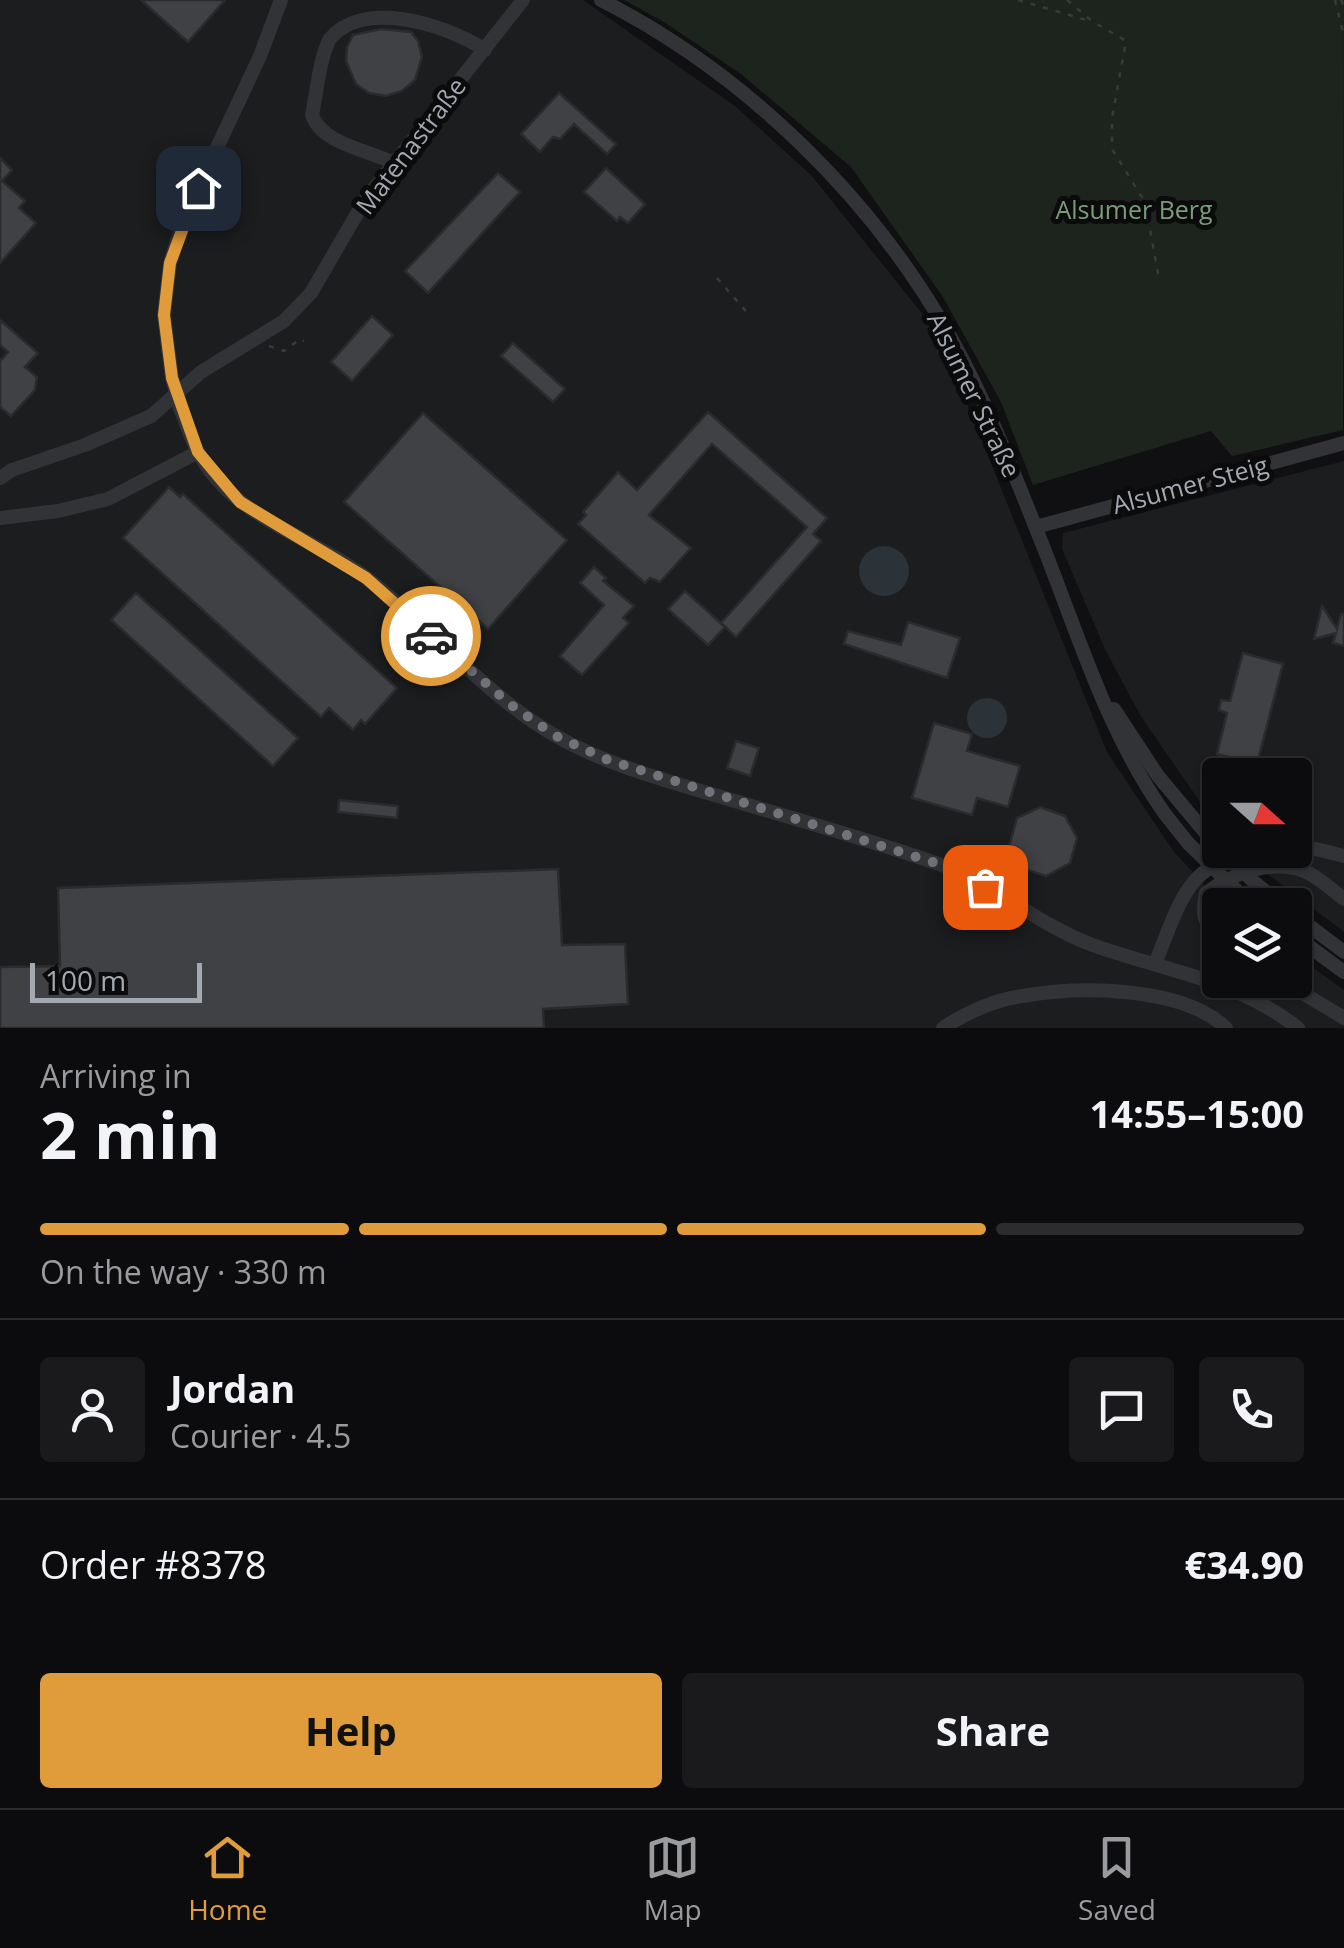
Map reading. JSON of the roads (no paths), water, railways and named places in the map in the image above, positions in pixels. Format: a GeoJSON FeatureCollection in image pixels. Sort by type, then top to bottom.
{"type":"FeatureCollection","features":[{"type":"Feature","properties":{"kind":"street"},"geometry":{"type":"LineString","coordinates":[[281,0],[260,56],[185,216],[170,263],[164,315],[180,408],[198,452],[240,502],[366,578],[485,684],[556,736],[670,782],[942,865],[1051,927],[1090,944],[1226,985],[1268,1006],[1298,1028]]}},
{"type":"Feature","properties":{"kind":"street","name":"Matenastraße"},"geometry":{"type":"LineString","coordinates":[[0,478],[151,416],[201,372],[284,320],[311,294],[365,200],[523,0]]}},
{"type":"Feature","properties":{"kind":"street","name":"Alsumer Straße"},"geometry":{"type":"LineString","coordinates":[[601,0],[657,31],[736,87],[804,148],[883,236],[951,338],[990,415],[1124,751],[1188,843],[1234,888]]}},
{"type":"Feature","properties":{"kind":"street"},"geometry":{"type":"LineString","coordinates":[[375,2],[356,6],[342,18],[328,40],[312,115],[316,126],[328,135],[394,162]]}},
{"type":"Feature","properties":{"kind":"street"},"geometry":{"type":"LineString","coordinates":[[396,2],[485,50]]}},
{"type":"Feature","properties":{"kind":"street","name":"Alsumer Steig"},"geometry":{"type":"LineString","coordinates":[[1036,528],[1344,443]]}},
{"type":"Feature","properties":{"kind":"street"},"geometry":{"type":"LineString","coordinates":[[0,518],[58,511],[108,499],[198,452]]}},
{"type":"Feature","properties":{"kind":"street","name":"Alsumer Straße"},"geometry":{"type":"LineString","coordinates":[[1098,684],[1197,826],[1261,888]]}},
{"type":"Feature","properties":{"kind":"street"},"geometry":{"type":"LineString","coordinates":[[1312,848],[1344,856]]}},
{"type":"Feature","properties":{"kind":"street"},"geometry":{"type":"LineString","coordinates":[[1213,888],[1230,875],[1274,866],[1301,870],[1344,900]]}},
{"type":"Feature","properties":{"kind":"street"},"geometry":{"type":"LineString","coordinates":[[1155,964],[1182,896],[1195,878],[1212,868]]}},
{"type":"Feature","properties":{"kind":"street"},"geometry":{"type":"LineString","coordinates":[[1312,928],[1344,952]]}},
{"type":"Feature","properties":{"kind":"street"},"geometry":{"type":"LineString","coordinates":[[1312,948],[1344,972]]}},
{"type":"Feature","properties":{"kind":"street"},"geometry":{"type":"LineString","coordinates":[[943,1028],[974,1011],[1019,996],[1063,992],[1142,995],[1181,1002],[1202,1009],[1226,1028]]}},
{"type":"Feature","properties":{"kind":"street"},"geometry":{"type":"LineString","coordinates":[[1311,998],[1344,1018]]}},
{"type":"Feature","properties":{"kind":"park label","name":"Alsumer Berg"},"geometry":{"type":"Point","coordinates":[1134,210]}}]}
